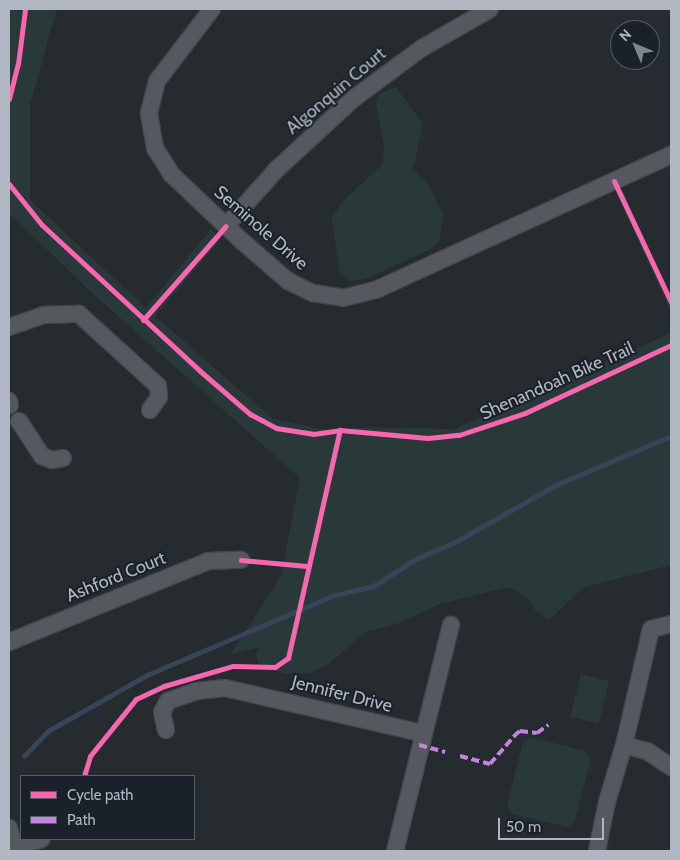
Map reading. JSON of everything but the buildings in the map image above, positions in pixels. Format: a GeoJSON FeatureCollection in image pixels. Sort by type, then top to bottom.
{"type":"FeatureCollection","features":[{"type":"Feature","properties":{"kind":"street","name":"Seminole Drive"},"geometry":{"type":"LineString","coordinates":[[212,9],[157,81],[150,108],[150,125],[156,148],[165,166],[226,226],[297,286],[329,298],[354,298],[396,282],[671,155]]}},
{"type":"Feature","properties":{"kind":"street","name":"Algonquin Court"},"geometry":{"type":"LineString","coordinates":[[226,226],[276,170],[353,99],[422,48],[490,9]]}},
{"type":"Feature","properties":{"kind":"street"},"geometry":{"type":"LineString","coordinates":[[9,327],[43,315],[79,314],[158,386],[159,397],[150,410]]}},
{"type":"Feature","properties":{"kind":"street"},"geometry":{"type":"LineString","coordinates":[[19,421],[42,456],[52,460],[63,458]]}},
{"type":"Feature","properties":{"kind":"street","name":"Ashford Court"},"geometry":{"type":"LineString","coordinates":[[9,642],[208,561],[242,560]]}},
{"type":"Feature","properties":{"kind":"street"},"geometry":{"type":"LineString","coordinates":[[603,850],[607,802],[624,745],[651,629],[671,624]]}},
{"type":"Feature","properties":{"kind":"street"},"geometry":{"type":"LineString","coordinates":[[395,851],[422,733],[451,625]]}},
{"type":"Feature","properties":{"kind":"street","name":"Jennifer Drive"},"geometry":{"type":"LineString","coordinates":[[166,730],[162,712],[168,701],[216,688],[246,691],[422,733]]}},
{"type":"Feature","properties":{"kind":"street"},"geometry":{"type":"LineString","coordinates":[[624,745],[647,751],[671,767]]}},
{"type":"Feature","properties":{"kind":"street"},"geometry":{"type":"LineString","coordinates":[[9,828],[15,850],[40,840]]}},
{"type":"Feature","properties":{"kind":"shaded area"},"geometry":{"type":"Polygon","coordinates":[[[57,9],[30,104],[30,200],[146,308],[211,229],[221,239],[155,316],[273,419],[330,431],[368,427],[454,429],[671,333],[671,565],[584,587],[549,620],[535,610],[527,597],[509,587],[440,604],[399,623],[366,632],[327,665],[309,673],[284,674],[258,663],[256,653],[260,647],[231,654],[281,576],[300,478],[91,292],[9,213],[9,10],[57,9]]]}},
{"type":"Feature","properties":{"kind":"shaded area"},"geometry":{"type":"Polygon","coordinates":[[[396,87],[423,124],[413,169],[427,182],[443,215],[440,240],[431,249],[366,279],[349,281],[339,271],[332,218],[342,202],[383,164],[384,146],[376,104],[379,94],[396,87]]]}},
{"type":"Feature","properties":{"kind":"shaded area"},"geometry":{"type":"Polygon","coordinates":[[[622,190],[671,299],[671,312],[618,196],[617,193],[622,190]]]}},
{"type":"Feature","properties":{"kind":"shaded area"},"geometry":{"type":"Polygon","coordinates":[[[581,674],[609,681],[598,724],[570,717],[581,674]]]}},
{"type":"Feature","properties":{"kind":"shaded area"},"geometry":{"type":"Polygon","coordinates":[[[531,737],[585,751],[591,758],[575,821],[568,827],[512,814],[507,805],[523,743],[531,737]]]}},
{"type":"Feature","properties":{"kind":"waterway"},"geometry":{"type":"LineString","coordinates":[[24,756],[48,731],[147,675],[335,595],[374,586],[414,560],[455,542],[556,485],[671,436]]}},
{"type":"Feature","properties":{"kind":"marked path"},"geometry":{"type":"LineString","coordinates":[[460,756],[490,764],[520,731],[537,733],[548,725]]}},
{"type":"Feature","properties":{"kind":"marked path"},"geometry":{"type":"LineString","coordinates":[[419,745],[445,752]]}},
{"type":"Feature","properties":{"kind":"cycle path"},"geometry":{"type":"LineString","coordinates":[[9,99],[18,64],[25,9]]}},
{"type":"Feature","properties":{"kind":"cycle path"},"geometry":{"type":"LineString","coordinates":[[614,181],[671,302]]}},
{"type":"Feature","properties":{"kind":"cycle path","name":"Shenandoah Bike Trail"},"geometry":{"type":"LineString","coordinates":[[9,184],[42,225],[200,371],[250,414],[276,428],[313,434],[340,430],[428,438],[459,435],[525,413],[671,345]]}},
{"type":"Feature","properties":{"kind":"cycle path"},"geometry":{"type":"LineString","coordinates":[[143,320],[226,226]]}},
{"type":"Feature","properties":{"kind":"cycle path"},"geometry":{"type":"LineString","coordinates":[[84,775],[90,756],[136,699],[164,686],[233,666],[275,667],[288,658],[340,430]]}},
{"type":"Feature","properties":{"kind":"cycle path"},"geometry":{"type":"LineString","coordinates":[[241,560],[307,566]]}}]}
